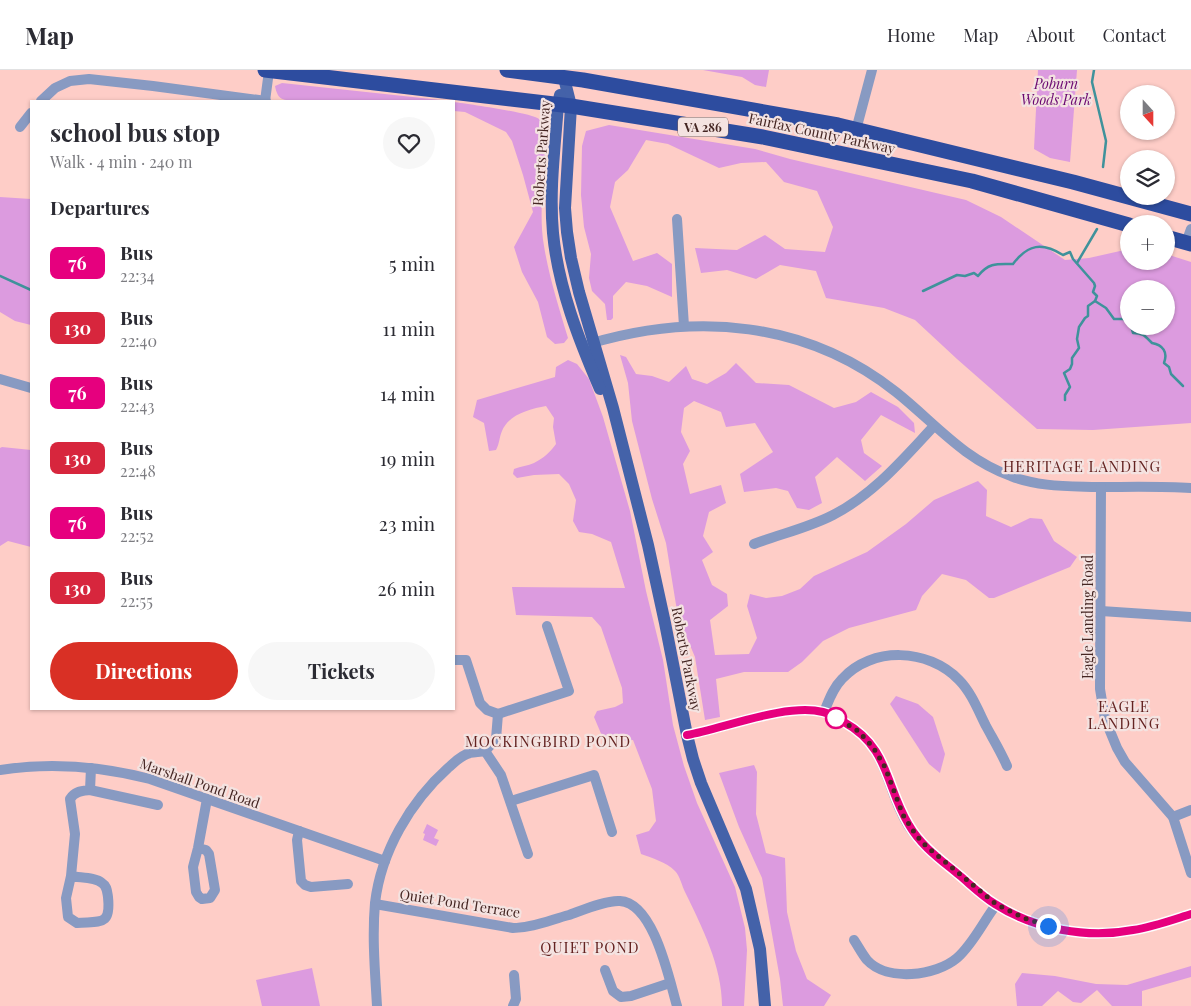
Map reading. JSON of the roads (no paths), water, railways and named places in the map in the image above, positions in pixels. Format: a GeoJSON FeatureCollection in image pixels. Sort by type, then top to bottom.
{"type":"FeatureCollection","features":[{"type":"Feature","properties":{"kind":"highway","name":"Fairfax County Parkway"},"geometry":{"type":"LineString","coordinates":[[265,70],[564,105],[763,137],[972,181],[1120,222]]}},
{"type":"Feature","properties":{"kind":"highway","name":"Fairfax County Parkway"},"geometry":{"type":"LineString","coordinates":[[507,70],[564,74],[838,125],[1064,180],[1191,214]]}},
{"type":"Feature","properties":{"kind":"highway"},"geometry":{"type":"LineString","coordinates":[[1175,238],[1189,239]]}},
{"type":"Feature","properties":{"kind":"main road","name":"Roberts Parkway"},"geometry":{"type":"LineString","coordinates":[[564,74],[564,105],[551,204],[553,234],[561,277],[613,408],[648,545],[687,735],[701,783],[746,889],[760,949],[764,1006]]}},
{"type":"Feature","properties":{"kind":"street"},"geometry":{"type":"LineString","coordinates":[[856,130],[872,70]]}},
{"type":"Feature","properties":{"kind":"street"},"geometry":{"type":"LineString","coordinates":[[266,100],[269,71]]}},
{"type":"Feature","properties":{"kind":"street"},"geometry":{"type":"LineString","coordinates":[[42,100],[55,88],[70,81],[89,79],[259,100]]}},
{"type":"Feature","properties":{"kind":"street"},"geometry":{"type":"LineString","coordinates":[[20,126],[30,114]]}},
{"type":"Feature","properties":{"kind":"street"},"geometry":{"type":"LineString","coordinates":[[677,218],[684,326]]}},
{"type":"Feature","properties":{"kind":"street"},"geometry":{"type":"LineString","coordinates":[[588,345],[632,334],[684,326],[751,329],[818,347],[855,364],[877,378],[909,403],[971,456],[1011,476],[1044,484],[1191,488]]}},
{"type":"Feature","properties":{"kind":"street"},"geometry":{"type":"LineString","coordinates":[[0,379],[30,388]]}},
{"type":"Feature","properties":{"kind":"street"},"geometry":{"type":"LineString","coordinates":[[754,544],[819,522],[843,510],[886,477],[934,426]]}},
{"type":"Feature","properties":{"kind":"street","name":"Eagle Landing Road"},"geometry":{"type":"LineString","coordinates":[[1101,486],[1100,689],[1103,709],[1108,728],[1125,762],[1173,817],[1191,873]]}},
{"type":"Feature","properties":{"kind":"street"},"geometry":{"type":"LineString","coordinates":[[1101,611],[1191,617]]}},
{"type":"Feature","properties":{"kind":"street"},"geometry":{"type":"LineString","coordinates":[[455,660],[466,660],[480,703],[487,710],[498,714],[568,691],[547,626]]}},
{"type":"Feature","properties":{"kind":"street"},"geometry":{"type":"LineString","coordinates":[[824,712],[837,684],[848,673],[863,663],[895,655],[917,657],[932,661],[951,673],[966,689],[1007,766]]}},
{"type":"Feature","properties":{"kind":"street"},"geometry":{"type":"LineString","coordinates":[[687,735],[783,711],[809,710],[824,712],[849,725],[866,738],[873,747],[885,767],[901,812],[919,840],[934,855],[996,904],[1039,924],[1069,931],[1091,933],[1132,930],[1191,914]]}},
{"type":"Feature","properties":{"kind":"street"},"geometry":{"type":"LineString","coordinates":[[377,1006],[374,956],[375,904],[385,861],[400,829],[416,803],[429,787],[462,757],[469,753],[485,751],[496,739],[498,714]]}},
{"type":"Feature","properties":{"kind":"street"},"geometry":{"type":"LineString","coordinates":[[485,751],[502,775],[528,854]]}},
{"type":"Feature","properties":{"kind":"street","name":"Marshall Pond Road"},"geometry":{"type":"LineString","coordinates":[[0,770],[45,765],[124,772],[150,779],[385,861]]}},
{"type":"Feature","properties":{"kind":"street"},"geometry":{"type":"LineString","coordinates":[[90,790],[91,768]]}},
{"type":"Feature","properties":{"kind":"street"},"geometry":{"type":"LineString","coordinates":[[511,801],[594,775],[612,832]]}},
{"type":"Feature","properties":{"kind":"street"},"geometry":{"type":"LineString","coordinates":[[71,876],[99,881],[106,887],[110,912],[102,921],[77,923],[68,917],[66,898],[71,876],[75,834],[70,799],[73,794],[90,790],[158,805]]}},
{"type":"Feature","properties":{"kind":"street"},"geometry":{"type":"LineString","coordinates":[[198,848],[207,799]]}},
{"type":"Feature","properties":{"kind":"street"},"geometry":{"type":"LineString","coordinates":[[1173,817],[1191,810]]}},
{"type":"Feature","properties":{"kind":"street"},"geometry":{"type":"LineString","coordinates":[[299,831],[297,840],[300,873],[301,881],[305,886],[348,884]]}},
{"type":"Feature","properties":{"kind":"street","name":"Quiet Pond Terrace"},"geometry":{"type":"LineString","coordinates":[[375,904],[513,928],[534,925],[612,901],[629,902],[638,909],[645,919],[663,956],[677,1006]]}},
{"type":"Feature","properties":{"kind":"street"},"geometry":{"type":"LineString","coordinates":[[854,940],[867,960],[885,970],[905,975],[930,972],[946,966],[958,957],[996,904]]}},
{"type":"Feature","properties":{"kind":"street"},"geometry":{"type":"LineString","coordinates":[[605,970],[613,991],[621,997],[631,996],[670,983]]}},
{"type":"Feature","properties":{"kind":"street"},"geometry":{"type":"LineString","coordinates":[[513,1006],[516,999],[514,975]]}},
{"type":"Feature","properties":{"kind":"waterway"},"geometry":{"type":"LineString","coordinates":[[1094,70],[1092,82],[1106,141],[1103,167]]}},
{"type":"Feature","properties":{"kind":"waterway"},"geometry":{"type":"LineString","coordinates":[[1077,263],[1097,229]]}},
{"type":"Feature","properties":{"kind":"waterway"},"geometry":{"type":"LineString","coordinates":[[923,291],[957,275],[965,276],[974,273],[978,276],[990,266],[1013,264],[1024,252],[1036,247],[1048,248],[1063,255],[1070,252],[1073,259],[1094,283],[1093,292],[1097,296],[1095,301],[1088,306],[1088,316],[1079,327],[1077,339],[1079,348],[1072,358],[1070,369],[1064,373],[1070,387],[1065,395],[1065,400]]}},
{"type":"Feature","properties":{"kind":"waterway"},"geometry":{"type":"LineString","coordinates":[[0,276],[30,290]]}},
{"type":"Feature","properties":{"kind":"waterway"},"geometry":{"type":"LineString","coordinates":[[1095,301],[1106,308],[1114,319],[1120,319]]}},
{"type":"Feature","properties":{"kind":"waterway"},"geometry":{"type":"LineString","coordinates":[[1143,335],[1152,343],[1162,347],[1165,352],[1164,363],[1169,367],[1171,374],[1183,386]]}},
{"type":"Feature","properties":{"kind":"district","name":"HERITAGE LANDING"},"geometry":{"type":"Point","coordinates":[1082,466]}},
{"type":"Feature","properties":{"kind":"district","name":"EAGLE LANDING"},"geometry":{"type":"Point","coordinates":[1124,714]}},
{"type":"Feature","properties":{"kind":"district","name":"MOCKINGBIRD POND"},"geometry":{"type":"Point","coordinates":[548,741]}},
{"type":"Feature","properties":{"kind":"district","name":"QUIET POND"},"geometry":{"type":"Point","coordinates":[590,947]}},
{"type":"Feature","properties":{"kind":"park label","name":"Poburn Woods Park"},"geometry":{"type":"Point","coordinates":[1056,92]}}]}
